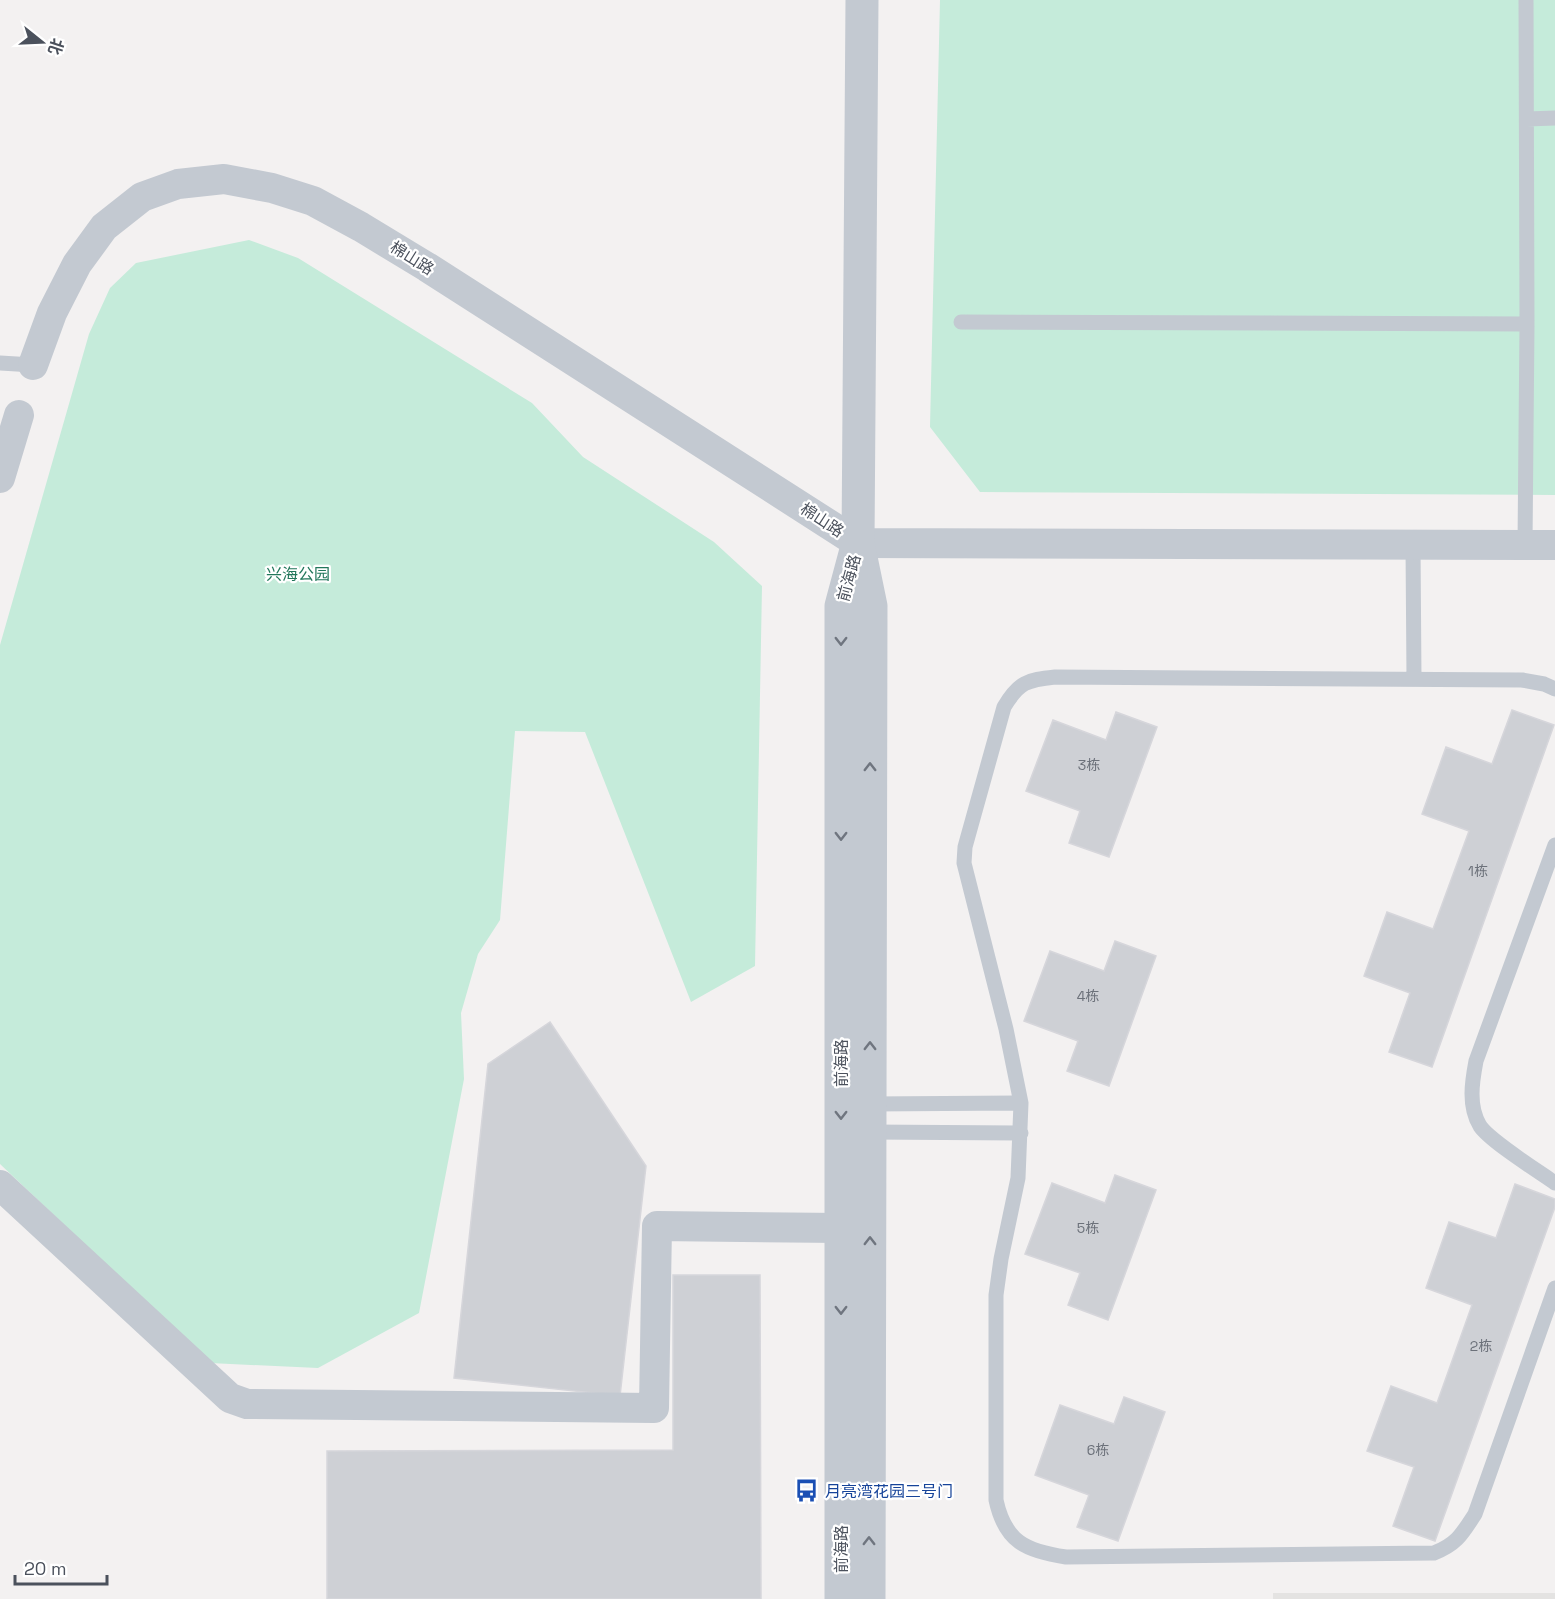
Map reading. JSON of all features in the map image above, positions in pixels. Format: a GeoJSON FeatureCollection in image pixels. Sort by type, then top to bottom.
{"type":"FeatureCollection","features":[{"type":"Feature","properties":{"kind":"street"},"geometry":{"type":"LineString","coordinates":[[862,0],[858,543],[1555,545]]}},
{"type":"Feature","properties":{"kind":"street","name":"棉山路"},"geometry":{"type":"LineString","coordinates":[[33,365],[52,313],[77,264],[104,227],[142,197],[178,184],[224,179],[272,188],[313,201],[370,232],[858,543]]}},
{"type":"Feature","properties":{"kind":"street"},"geometry":{"type":"LineString","coordinates":[[0,478],[19,415]]}},
{"type":"Feature","properties":{"kind":"street","name":"前海路"},"geometry":{"type":"LineString","coordinates":[[858,543],[871,606],[869,1599]]}},
{"type":"Feature","properties":{"kind":"street","name":"前海路"},"geometry":{"type":"LineString","coordinates":[[842,1599],[841,606],[858,543]]}},
{"type":"Feature","properties":{"kind":"street"},"geometry":{"type":"LineString","coordinates":[[0,1185],[230,1398],[247,1404],[654,1408],[657,1226],[841,1228]]}},
{"type":"Feature","properties":{"kind":"lane"},"geometry":{"type":"LineString","coordinates":[[1525,545],[1526,0]]}},
{"type":"Feature","properties":{"kind":"lane"},"geometry":{"type":"LineString","coordinates":[[1527,119],[1555,118]]}},
{"type":"Feature","properties":{"kind":"lane"},"geometry":{"type":"LineString","coordinates":[[961,322],[1527,324]]}},
{"type":"Feature","properties":{"kind":"lane","name":"棉山路"},"geometry":{"type":"LineString","coordinates":[[0,363],[33,365]]}},
{"type":"Feature","properties":{"kind":"lane"},"geometry":{"type":"LineString","coordinates":[[1413,545],[1414,679]]}},
{"type":"Feature","properties":{"kind":"lane"},"geometry":{"type":"LineString","coordinates":[[1555,689],[1544,684],[1521,680],[1055,677],[1034,679],[1021,685],[1013,693],[1004,707],[965,847],[964,863],[1006,1029],[1019,1084],[1021,1103],[1018,1178],[996,1294],[996,1500],[1000,1521],[1011,1535],[1026,1547],[1044,1554],[1066,1557],[1434,1553],[1451,1546],[1475,1514],[1555,1288]]}},
{"type":"Feature","properties":{"kind":"lane"},"geometry":{"type":"LineString","coordinates":[[1555,845],[1476,1061],[1471,1088],[1475,1112],[1481,1126],[1494,1139],[1555,1183]]}},
{"type":"Feature","properties":{"kind":"lane"},"geometry":{"type":"LineString","coordinates":[[870,1118],[1021,1103]]}},
{"type":"Feature","properties":{"kind":"lane"},"geometry":{"type":"LineString","coordinates":[[870,1118],[1021,1133]]}},
{"type":"Feature","properties":{"kind":"shaded area"},"geometry":{"type":"Polygon","coordinates":[[[1273,1593],[1555,1593],[1555,1599],[1273,1599],[1273,1593]]]}},
{"type":"Feature","properties":{"kind":"green space"},"geometry":{"type":"Polygon","coordinates":[[[940,0],[1555,0],[1555,495],[980,492],[930,427],[940,0]]]}},
{"type":"Feature","properties":{"kind":"green space","name":"兴海公园"},"geometry":{"type":"Polygon","coordinates":[[[249,240],[298,258],[532,403],[583,457],[714,542],[762,586],[755,966],[691,1002],[585,732],[515,731],[500,920],[478,954],[461,1013],[464,1079],[419,1313],[318,1368],[210,1363],[0,1164],[0,645],[89,334],[110,288],[136,263],[249,240]]]}},
{"type":"Feature","properties":{"kind":"building"},"geometry":{"type":"Polygon","coordinates":[[[1512,710],[1554,725],[1432,1067],[1389,1052],[1410,993],[1364,976],[1387,912],[1433,929],[1469,831],[1422,814],[1446,747],[1492,764],[1512,710]]]}},
{"type":"Feature","properties":{"kind":"building"},"geometry":{"type":"Polygon","coordinates":[[[1116,712],[1157,727],[1109,857],[1069,843],[1080,811],[1026,791],[1053,720],[1106,740],[1116,712]]]}},
{"type":"Feature","properties":{"kind":"building"},"geometry":{"type":"Polygon","coordinates":[[[1115,941],[1156,956],[1109,1086],[1067,1071],[1078,1041],[1024,1021],[1050,951],[1104,971],[1115,941]]]}},
{"type":"Feature","properties":{"kind":"building"},"geometry":{"type":"Polygon","coordinates":[[[550,1022],[646,1166],[620,1396],[454,1378],[488,1064],[550,1022]]]}},
{"type":"Feature","properties":{"kind":"building"},"geometry":{"type":"Polygon","coordinates":[[[1115,1175],[1156,1190],[1108,1320],[1068,1305],[1080,1273],[1025,1254],[1052,1183],[1105,1203],[1115,1175]]]}},
{"type":"Feature","properties":{"kind":"building"},"geometry":{"type":"Polygon","coordinates":[[[1515,1184],[1555,1199],[1555,1207],[1435,1541],[1393,1526],[1414,1467],[1367,1451],[1391,1386],[1437,1403],[1472,1305],[1426,1288],[1449,1222],[1496,1238],[1515,1184]]]}},
{"type":"Feature","properties":{"kind":"building"},"geometry":{"type":"Polygon","coordinates":[[[673,1275],[760,1275],[761,1599],[327,1599],[327,1451],[673,1450],[673,1275]]]}},
{"type":"Feature","properties":{"kind":"building"},"geometry":{"type":"Polygon","coordinates":[[[1124,1397],[1165,1412],[1118,1541],[1077,1527],[1089,1495],[1035,1475],[1060,1405],[1114,1424],[1124,1397]]]}},
{"type":"Feature","properties":{"kind":"place","name":"月亮湾花园三号门"},"geometry":{"type":"Point","coordinates":[807,1491]}}]}
